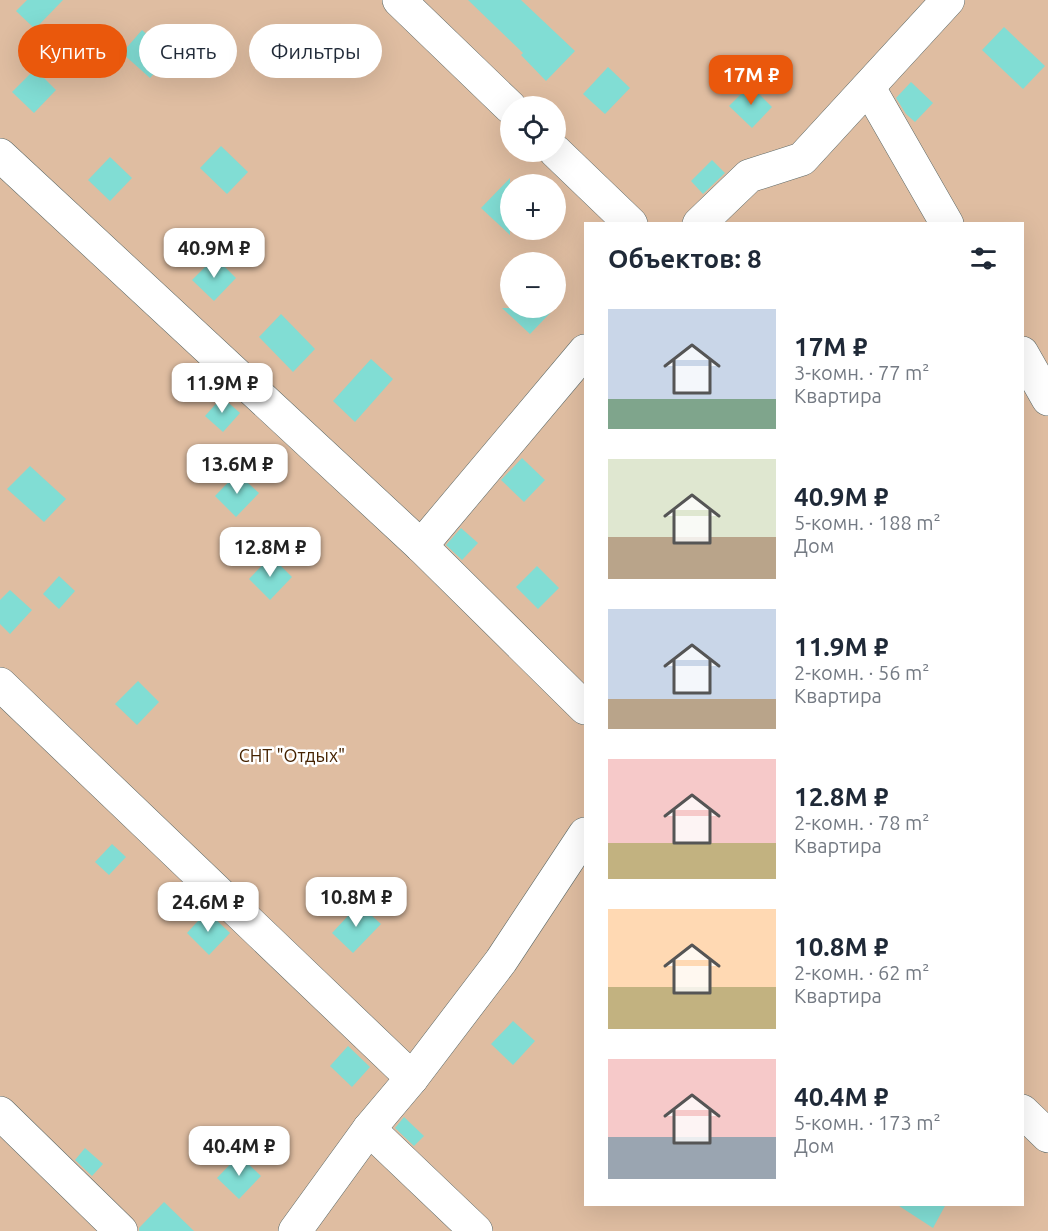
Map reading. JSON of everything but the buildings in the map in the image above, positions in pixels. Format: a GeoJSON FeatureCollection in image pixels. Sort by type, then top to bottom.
{"type":"FeatureCollection","features":[{"type":"Feature","properties":{"kind":"lane"},"geometry":{"type":"LineString","coordinates":[[399,0],[500,97]]}},
{"type":"Feature","properties":{"kind":"lane"},"geometry":{"type":"LineString","coordinates":[[701,222],[749,177],[802,159],[948,0]]}},
{"type":"Feature","properties":{"kind":"lane"},"geometry":{"type":"LineString","coordinates":[[869,88],[946,222]]}},
{"type":"Feature","properties":{"kind":"lane"},"geometry":{"type":"LineString","coordinates":[[0,155],[421,546],[584,707]]}},
{"type":"Feature","properties":{"kind":"lane"},"geometry":{"type":"LineString","coordinates":[[566,162],[628,222]]}},
{"type":"Feature","properties":{"kind":"lane"},"geometry":{"type":"LineString","coordinates":[[421,546],[584,352]]}},
{"type":"Feature","properties":{"kind":"lane"},"geometry":{"type":"LineString","coordinates":[[1024,357],[1048,399]]}},
{"type":"Feature","properties":{"kind":"lane"},"geometry":{"type":"LineString","coordinates":[[0,684],[412,1078]]}},
{"type":"Feature","properties":{"kind":"lane"},"geometry":{"type":"LineString","coordinates":[[295,1231],[369,1129],[412,1078],[501,962],[584,836]]}},
{"type":"Feature","properties":{"kind":"lane"},"geometry":{"type":"LineString","coordinates":[[1024,1112],[1048,1136]]}},
{"type":"Feature","properties":{"kind":"lane"},"geometry":{"type":"LineString","coordinates":[[0,1113],[121,1231]]}},
{"type":"Feature","properties":{"kind":"lane"},"geometry":{"type":"LineString","coordinates":[[369,1129],[476,1231]]}},
{"type":"Feature","properties":{"kind":"green space","name":"СНТ \"Отдых\""},"geometry":{"type":"Polygon","coordinates":[[[0,0],[1048,0],[1048,1231],[0,1231],[0,0]]]}}]}
